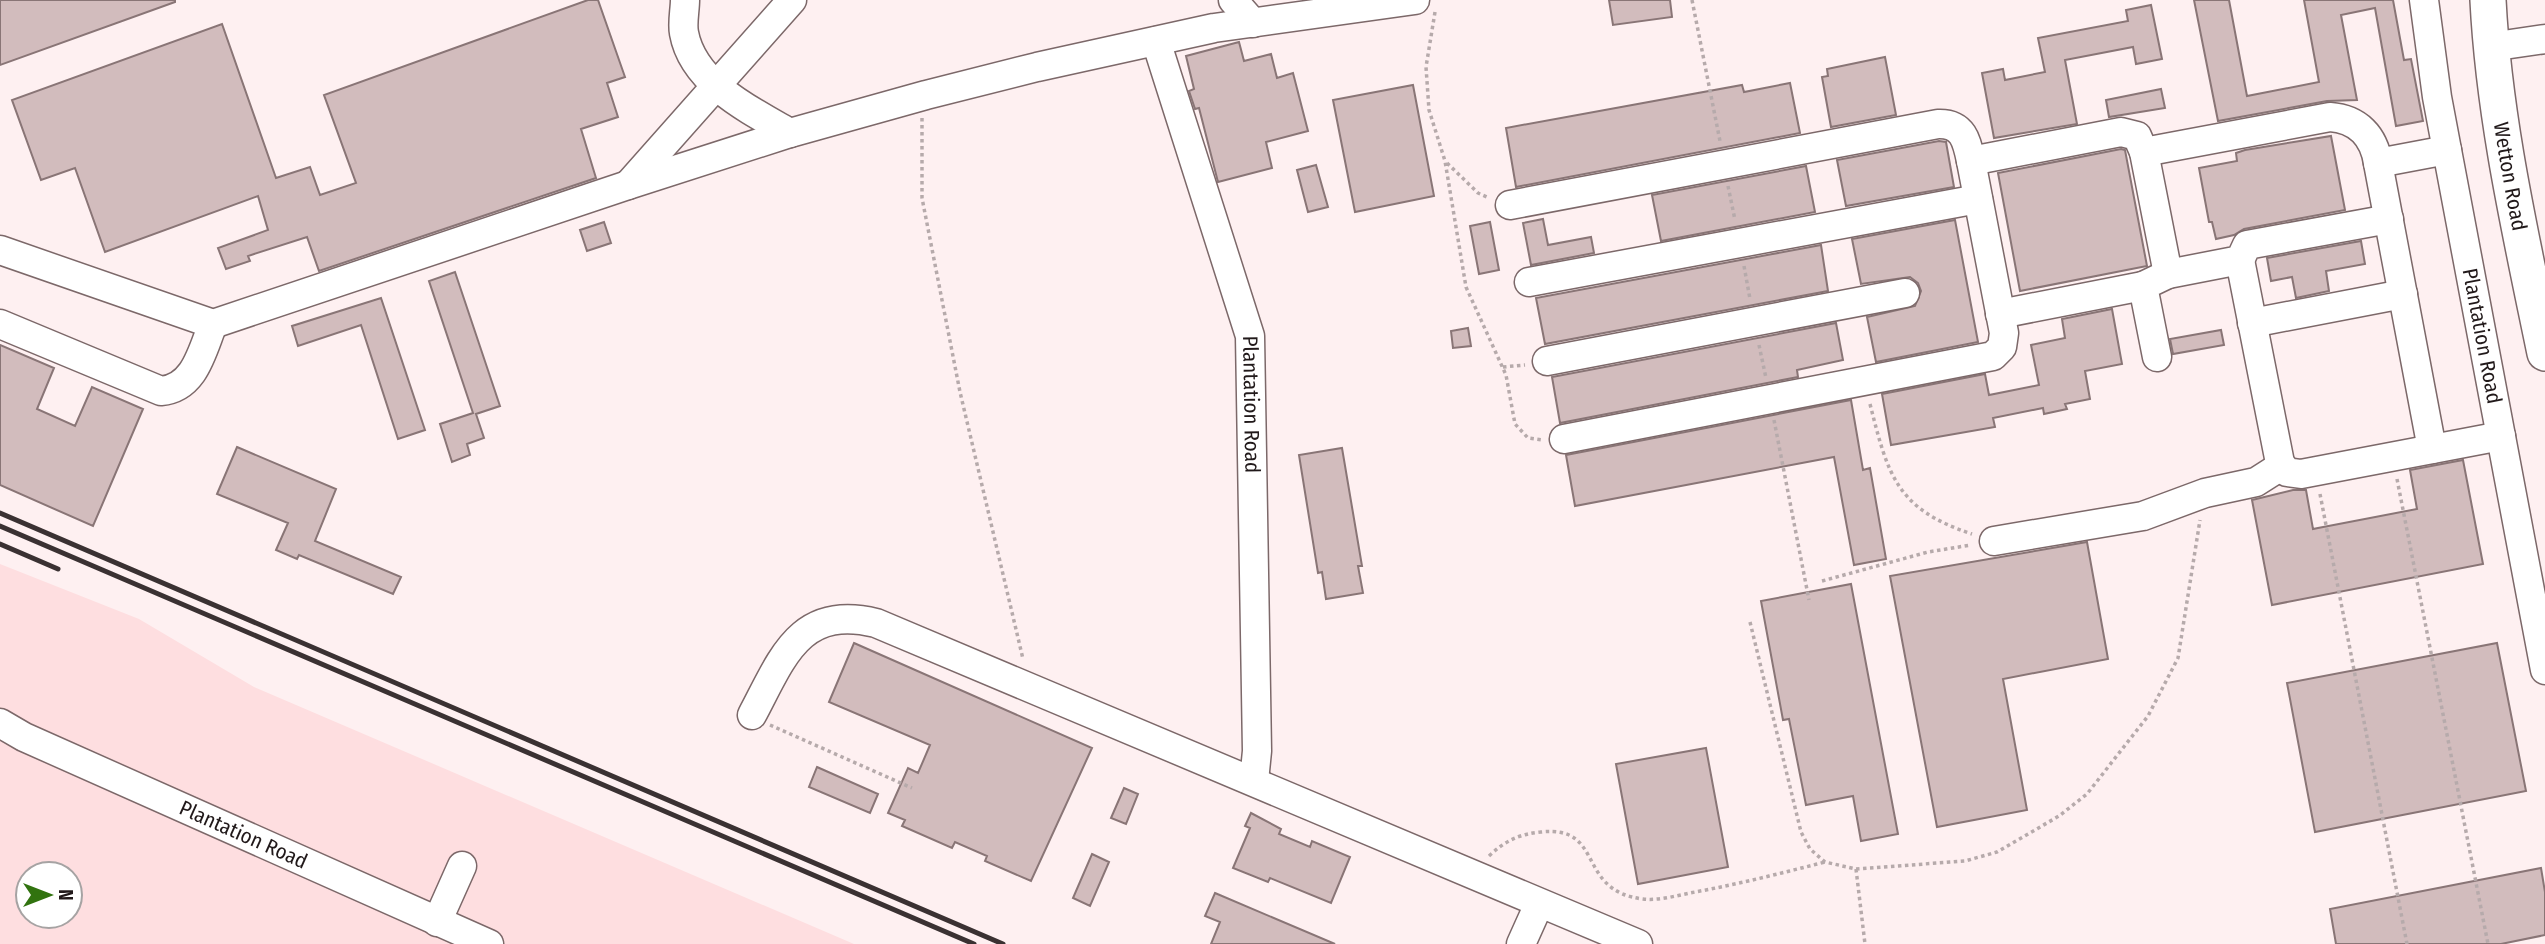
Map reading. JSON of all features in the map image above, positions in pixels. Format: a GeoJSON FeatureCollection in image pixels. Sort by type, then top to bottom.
{"type":"FeatureCollection","features":[{"type":"Feature","properties":{"kind":"main road","name":"Wetton Road"},"geometry":{"type":"LineString","coordinates":[[2488,0],[2490,47],[2512,188],[2545,353]]}},
{"type":"Feature","properties":{"kind":"street"},"geometry":{"type":"LineString","coordinates":[[678,0],[684,34],[693,56],[730,97],[790,133]]}},
{"type":"Feature","properties":{"kind":"street"},"geometry":{"type":"LineString","coordinates":[[684,34],[685,0]]}},
{"type":"Feature","properties":{"kind":"street"},"geometry":{"type":"LineString","coordinates":[[628,184],[792,0]]}},
{"type":"Feature","properties":{"kind":"street"},"geometry":{"type":"LineString","coordinates":[[1233,0],[1253,23]]}},
{"type":"Feature","properties":{"kind":"street"},"geometry":{"type":"LineString","coordinates":[[0,250],[213,324],[628,184],[790,133],[926,95],[1156,41],[1253,23],[1291,9],[1415,0]]}},
{"type":"Feature","properties":{"kind":"street","name":"Plantation Road"},"geometry":{"type":"LineString","coordinates":[[2424,0],[2447,150],[2545,670]]}},
{"type":"Feature","properties":{"kind":"street"},"geometry":{"type":"LineString","coordinates":[[2490,47],[2545,39]]}},
{"type":"Feature","properties":{"kind":"street","name":"Plantation Road"},"geometry":{"type":"LineString","coordinates":[[1156,41],[1250,336],[1257,751],[1254,781]]}},
{"type":"Feature","properties":{"kind":"street"},"geometry":{"type":"LineString","coordinates":[[2144,152],[2330,117],[2349,120],[2365,132],[2372,141],[2378,163],[2432,449]]}},
{"type":"Feature","properties":{"kind":"street"},"geometry":{"type":"LineString","coordinates":[[1510,205],[1938,124],[1953,125],[1964,134],[1971,161],[2004,337],[1993,356],[1564,439]]}},
{"type":"Feature","properties":{"kind":"street"},"geometry":{"type":"LineString","coordinates":[[1971,161],[2122,132],[2137,136],[2144,152],[2156,280],[2157,357]]}},
{"type":"Feature","properties":{"kind":"street"},"geometry":{"type":"LineString","coordinates":[[2378,163],[2447,150]]}},
{"type":"Feature","properties":{"kind":"street"},"geometry":{"type":"LineString","coordinates":[[1529,282],[1978,199]]}},
{"type":"Feature","properties":{"kind":"street"},"geometry":{"type":"LineString","coordinates":[[2389,219],[2247,245],[2240,260],[2281,466],[2292,474],[2316,471],[2501,436]]}},
{"type":"Feature","properties":{"kind":"street"},"geometry":{"type":"LineString","coordinates":[[2000,314],[2240,260]]}},
{"type":"Feature","properties":{"kind":"street"},"geometry":{"type":"LineString","coordinates":[[1547,361],[1905,293]]}},
{"type":"Feature","properties":{"kind":"street"},"geometry":{"type":"LineString","coordinates":[[2252,323],[2403,293]]}},
{"type":"Feature","properties":{"kind":"street"},"geometry":{"type":"LineString","coordinates":[[0,324],[161,391],[177,387],[191,375],[213,324]]}},
{"type":"Feature","properties":{"kind":"street"},"geometry":{"type":"LineString","coordinates":[[1994,541],[2143,516],[2205,493],[2256,482],[2281,466]]}},
{"type":"Feature","properties":{"kind":"street"},"geometry":{"type":"LineString","coordinates":[[752,715],[792,643],[814,626],[839,619],[876,623],[1638,944]]}},
{"type":"Feature","properties":{"kind":"street","name":"Plantation Road"},"geometry":{"type":"LineString","coordinates":[[0,723],[24,737],[326,869],[489,944]]}},
{"type":"Feature","properties":{"kind":"street"},"geometry":{"type":"LineString","coordinates":[[437,922],[462,866]]}},
{"type":"Feature","properties":{"kind":"street"},"geometry":{"type":"LineString","coordinates":[[1521,944],[1539,904]]}},
{"type":"Feature","properties":{"kind":"path"},"geometry":{"type":"LineString","coordinates":[[1437,0],[1426,67],[1429,110],[1445,162],[1466,287],[1506,375],[1515,424],[1528,438],[1564,439]]}},
{"type":"Feature","properties":{"kind":"path"},"geometry":{"type":"LineString","coordinates":[[926,95],[922,116],[922,198],[960,392],[1029,687]]}},
{"type":"Feature","properties":{"kind":"path"},"geometry":{"type":"LineString","coordinates":[[1445,162],[1478,193],[1510,205]]}},
{"type":"Feature","properties":{"kind":"path"},"geometry":{"type":"LineString","coordinates":[[1865,382],[1885,462],[1897,486],[1917,507],[1949,527],[1994,541]]}},
{"type":"Feature","properties":{"kind":"path"},"geometry":{"type":"LineString","coordinates":[[2393,457],[2488,944]]}},
{"type":"Feature","properties":{"kind":"path"},"geometry":{"type":"LineString","coordinates":[[2316,471],[2407,944]]}},
{"type":"Feature","properties":{"kind":"path"},"geometry":{"type":"LineString","coordinates":[[1473,876],[1483,862],[1508,841],[1521,834],[1553,831],[1570,834],[1582,844],[1598,877],[1606,885],[1642,899],[1708,890],[1825,862],[1856,869],[1965,861],[1997,852],[2059,816],[2087,794],[2148,716],[2178,658],[2205,493]]}},
{"type":"Feature","properties":{"kind":"path"},"geometry":{"type":"LineString","coordinates":[[1822,581],[1928,552],[1994,541]]}},
{"type":"Feature","properties":{"kind":"path"},"geometry":{"type":"LineString","coordinates":[[1750,622],[1801,832],[1810,849],[1825,862]]}},
{"type":"Feature","properties":{"kind":"path"},"geometry":{"type":"LineString","coordinates":[[752,715],[785,734],[912,788]]}},
{"type":"Feature","properties":{"kind":"path"},"geometry":{"type":"LineString","coordinates":[[1856,869],[1865,944]]}},
{"type":"Feature","properties":{"kind":"shaded area"},"geometry":{"type":"Polygon","coordinates":[[[0,564],[139,619],[254,687],[854,944],[0,944],[0,564]]]}},
{"type":"Feature","properties":{"kind":"building"},"geometry":{"type":"Polygon","coordinates":[[[0,0],[175,0],[175,2],[0,65],[0,0]]]}},
{"type":"Feature","properties":{"kind":"building"},"geometry":{"type":"Polygon","coordinates":[[[588,0],[598,0],[625,77],[607,83],[618,117],[581,129],[596,178],[319,271],[307,237],[248,256],[250,261],[226,269],[218,248],[268,230],[258,196],[105,252],[75,168],[41,180],[12,100],[222,24],[276,178],[310,167],[320,195],[356,183],[324,95],[588,0]]]}},
{"type":"Feature","properties":{"kind":"building"},"geometry":{"type":"Polygon","coordinates":[[[1609,0],[1670,0],[1672,17],[1613,25],[1609,0]]]}},
{"type":"Feature","properties":{"kind":"building"},"geometry":{"type":"Polygon","coordinates":[[[2194,0],[2229,0],[2247,96],[2319,82],[2304,0],[2393,0],[2404,60],[2411,59],[2423,121],[2396,126],[2375,8],[2341,15],[2357,100],[2327,101],[2218,121],[2194,0]]]}},
{"type":"Feature","properties":{"kind":"building"},"geometry":{"type":"Polygon","coordinates":[[[2151,5],[2162,59],[2136,64],[2133,47],[2065,60],[2077,124],[1994,138],[1982,73],[2003,69],[2005,80],[2045,72],[2038,38],[2128,21],[2126,10],[2151,5]]]}},
{"type":"Feature","properties":{"kind":"building"},"geometry":{"type":"Polygon","coordinates":[[[1239,42],[1244,61],[1271,54],[1277,78],[1293,73],[1308,131],[1266,142],[1272,168],[1218,182],[1199,108],[1195,109],[1189,91],[1194,89],[1186,56],[1239,42]]]}},
{"type":"Feature","properties":{"kind":"building"},"geometry":{"type":"Polygon","coordinates":[[[1885,57],[1896,115],[1831,127],[1822,77],[1828,76],[1827,69],[1885,57]]]}},
{"type":"Feature","properties":{"kind":"building"},"geometry":{"type":"Polygon","coordinates":[[[1790,83],[1800,133],[1516,187],[1506,128],[1742,85],[1744,92],[1790,83]]]}},
{"type":"Feature","properties":{"kind":"building"},"geometry":{"type":"Polygon","coordinates":[[[1413,85],[1434,196],[1355,212],[1333,100],[1413,85]]]}},
{"type":"Feature","properties":{"kind":"building"},"geometry":{"type":"Polygon","coordinates":[[[2161,89],[2165,108],[2109,117],[2106,100],[2161,89]]]}},
{"type":"Feature","properties":{"kind":"building"},"geometry":{"type":"Polygon","coordinates":[[[2331,136],[2345,210],[2244,229],[2234,235],[2216,239],[2212,222],[2209,222],[2199,168],[2237,161],[2236,153],[2245,150],[2331,136]]]}},
{"type":"Feature","properties":{"kind":"building"},"geometry":{"type":"Polygon","coordinates":[[[1939,141],[1946,142],[1954,187],[1846,206],[1837,160],[1939,141]]]}},
{"type":"Feature","properties":{"kind":"building"},"geometry":{"type":"Polygon","coordinates":[[[2125,150],[2147,266],[2020,291],[1998,173],[2125,150]]]}},
{"type":"Feature","properties":{"kind":"building"},"geometry":{"type":"Polygon","coordinates":[[[1316,165],[1328,207],[1308,212],[1297,170],[1316,165]]]}},
{"type":"Feature","properties":{"kind":"building"},"geometry":{"type":"Polygon","coordinates":[[[1806,166],[1815,212],[1661,241],[1652,195],[1806,166]]]}},
{"type":"Feature","properties":{"kind":"building"},"geometry":{"type":"Polygon","coordinates":[[[1543,219],[1548,245],[1591,237],[1594,253],[1531,265],[1523,223],[1543,219]]]}},
{"type":"Feature","properties":{"kind":"building"},"geometry":{"type":"Polygon","coordinates":[[[1955,220],[1978,342],[1876,362],[1867,317],[1915,306],[1921,291],[1918,283],[1910,277],[1861,284],[1852,239],[1955,220]]]}},
{"type":"Feature","properties":{"kind":"building"},"geometry":{"type":"Polygon","coordinates":[[[604,222],[611,243],[587,251],[580,230],[604,222]]]}},
{"type":"Feature","properties":{"kind":"building"},"geometry":{"type":"Polygon","coordinates":[[[1490,222],[1499,270],[1479,274],[1470,226],[1490,222]]]}},
{"type":"Feature","properties":{"kind":"building"},"geometry":{"type":"Polygon","coordinates":[[[2361,241],[2365,264],[2326,271],[2329,291],[2296,298],[2292,277],[2271,281],[2267,258],[2361,241]]]}},
{"type":"Feature","properties":{"kind":"building"},"geometry":{"type":"Polygon","coordinates":[[[1821,245],[1828,291],[1545,344],[1536,298],[1821,245]]]}},
{"type":"Feature","properties":{"kind":"building"},"geometry":{"type":"Polygon","coordinates":[[[455,272],[500,406],[476,414],[484,438],[467,444],[470,455],[452,462],[440,424],[473,413],[429,281],[455,272]]]}},
{"type":"Feature","properties":{"kind":"building"},"geometry":{"type":"Polygon","coordinates":[[[381,298],[425,430],[398,439],[361,325],[298,346],[292,326],[381,298]]]}},
{"type":"Feature","properties":{"kind":"building"},"geometry":{"type":"Polygon","coordinates":[[[2112,309],[2122,364],[2085,371],[2090,399],[2065,404],[2067,409],[2044,414],[2043,408],[1993,418],[1995,427],[1891,445],[1882,394],[1985,374],[1989,395],[2039,385],[2031,345],[2065,338],[2062,319],[2112,309]]]}},
{"type":"Feature","properties":{"kind":"building"},"geometry":{"type":"Polygon","coordinates":[[[1836,323],[1843,360],[1797,370],[1798,377],[1560,423],[1552,377],[1836,323]]]}},
{"type":"Feature","properties":{"kind":"building"},"geometry":{"type":"Polygon","coordinates":[[[1468,328],[1471,346],[1453,348],[1451,331],[1468,328]]]}},
{"type":"Feature","properties":{"kind":"building"},"geometry":{"type":"Polygon","coordinates":[[[2221,330],[2224,345],[2173,354],[2170,339],[2221,330]]]}},
{"type":"Feature","properties":{"kind":"building"},"geometry":{"type":"Polygon","coordinates":[[[0,345],[54,368],[37,409],[75,426],[92,387],[143,409],[93,526],[0,485],[0,345]]]}},
{"type":"Feature","properties":{"kind":"building"},"geometry":{"type":"Polygon","coordinates":[[[1851,400],[1863,470],[1870,468],[1886,559],[1854,565],[1834,457],[1575,506],[1566,455],[1851,400]]]}},
{"type":"Feature","properties":{"kind":"building"},"geometry":{"type":"Polygon","coordinates":[[[237,447],[336,489],[315,541],[401,577],[393,594],[299,555],[297,559],[276,550],[288,523],[217,494],[237,447]]]}},
{"type":"Feature","properties":{"kind":"building"},"geometry":{"type":"Polygon","coordinates":[[[1342,448],[1362,566],[1358,566],[1363,593],[1326,599],[1322,572],[1318,573],[1299,455],[1342,448]]]}},
{"type":"Feature","properties":{"kind":"building"},"geometry":{"type":"Polygon","coordinates":[[[2463,460],[2483,564],[2272,605],[2252,500],[2293,490],[2306,490],[2313,529],[2417,509],[2410,470],[2463,460]]]}},
{"type":"Feature","properties":{"kind":"building"},"geometry":{"type":"Polygon","coordinates":[[[2087,542],[2108,659],[2003,679],[2027,810],[1937,827],[1890,576],[2087,542]]]}},
{"type":"Feature","properties":{"kind":"building"},"geometry":{"type":"Polygon","coordinates":[[[1851,584],[1898,834],[1861,841],[1853,796],[1806,805],[1789,719],[1783,720],[1761,601],[1851,584]]]}},
{"type":"Feature","properties":{"kind":"building"},"geometry":{"type":"Polygon","coordinates":[[[854,643],[1092,748],[1031,881],[985,861],[987,856],[955,842],[952,848],[902,826],[905,820],[888,813],[908,768],[918,773],[930,745],[829,702],[854,643]]]}},
{"type":"Feature","properties":{"kind":"building"},"geometry":{"type":"Polygon","coordinates":[[[2497,643],[2526,791],[2315,832],[2287,683],[2497,643]]]}},
{"type":"Feature","properties":{"kind":"building"},"geometry":{"type":"Polygon","coordinates":[[[1706,748],[1728,867],[1638,884],[1616,764],[1706,748]]]}},
{"type":"Feature","properties":{"kind":"building"},"geometry":{"type":"Polygon","coordinates":[[[817,767],[878,794],[870,813],[809,787],[817,767]]]}},
{"type":"Feature","properties":{"kind":"building"},"geometry":{"type":"Polygon","coordinates":[[[1124,788],[1138,794],[1126,824],[1111,818],[1124,788]]]}},
{"type":"Feature","properties":{"kind":"building"},"geometry":{"type":"Polygon","coordinates":[[[1251,813],[1281,829],[1279,834],[1310,847],[1312,841],[1350,857],[1331,903],[1270,878],[1268,882],[1233,868],[1250,828],[1245,826],[1251,813]]]}},
{"type":"Feature","properties":{"kind":"building"},"geometry":{"type":"Polygon","coordinates":[[[1092,854],[1109,862],[1090,906],[1073,898],[1092,854]]]}},
{"type":"Feature","properties":{"kind":"building"},"geometry":{"type":"Polygon","coordinates":[[[2541,868],[2545,892],[2545,935],[2501,944],[2336,944],[2330,909],[2541,868]]]}},
{"type":"Feature","properties":{"kind":"building"},"geometry":{"type":"Polygon","coordinates":[[[1215,893],[1335,944],[1211,944],[1220,922],[1205,916],[1215,893]]]}},
{"type":"Feature","properties":{"kind":"railway"},"geometry":{"type":"LineString","coordinates":[[0,513],[1003,944]]}},
{"type":"Feature","properties":{"kind":"railway"},"geometry":{"type":"LineString","coordinates":[[0,526],[974,944]]}},
{"type":"Feature","properties":{"kind":"railway"},"geometry":{"type":"LineString","coordinates":[[0,544],[58,569]]}}]}
